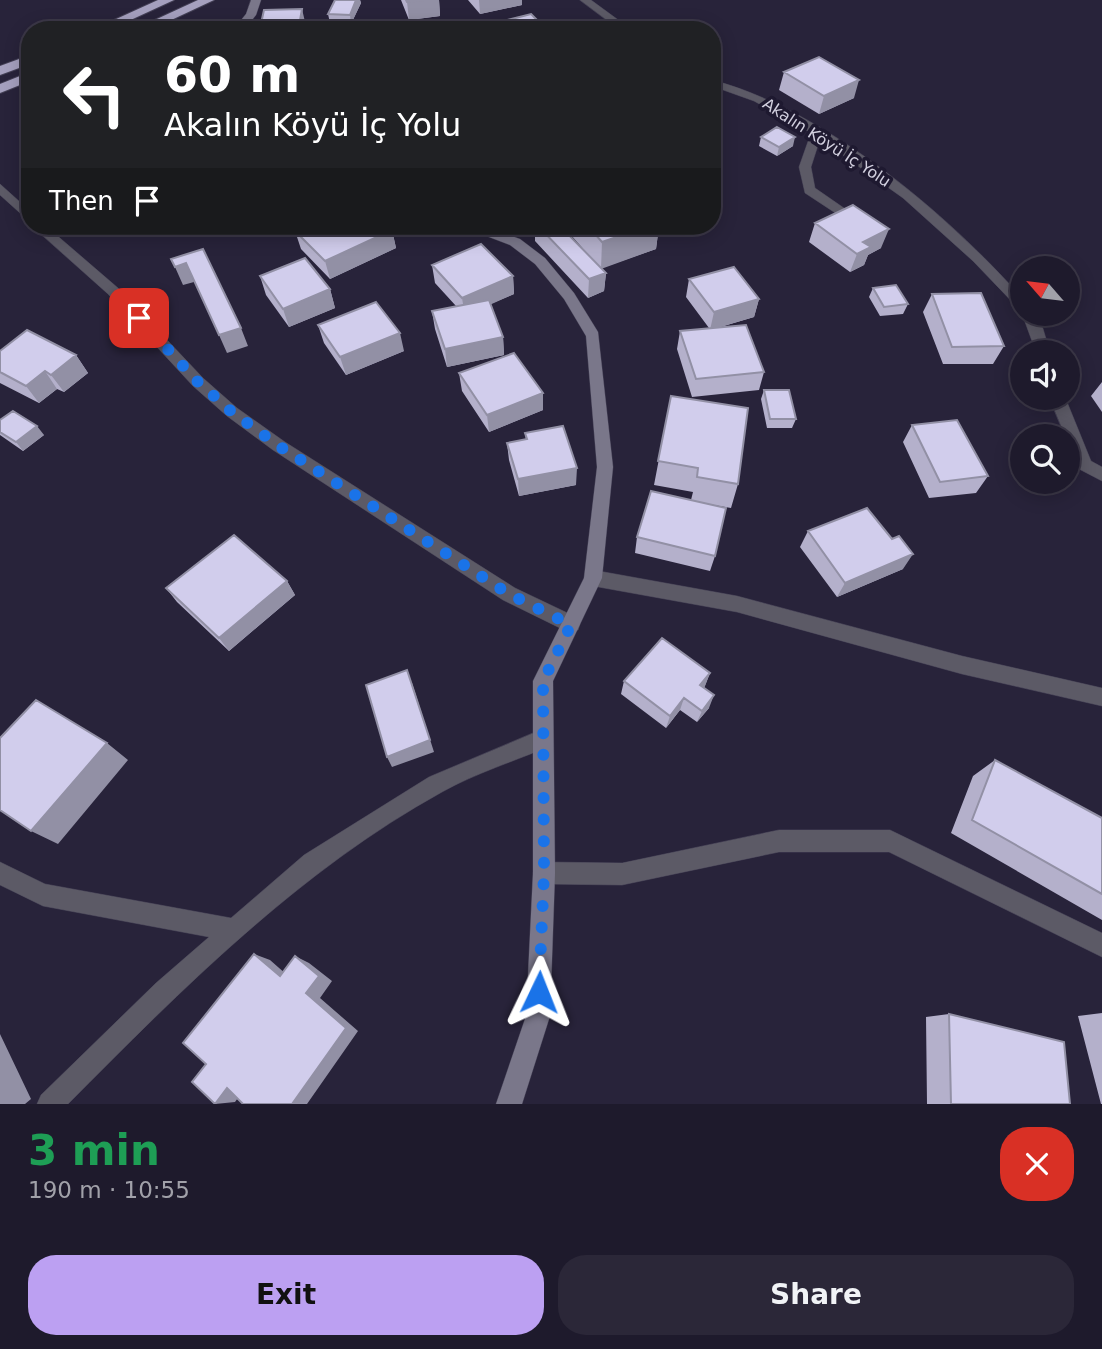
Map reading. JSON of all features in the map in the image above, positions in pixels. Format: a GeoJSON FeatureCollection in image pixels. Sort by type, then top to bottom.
{"type":"FeatureCollection","features":[{"type":"Feature","properties":{"kind":"highway"},"geometry":{"type":"LineString","coordinates":[[119,21],[168,0]]}},
{"type":"Feature","properties":{"kind":"highway"},"geometry":{"type":"LineString","coordinates":[[160,21],[208,0]]}},
{"type":"Feature","properties":{"kind":"highway"},"geometry":{"type":"LineString","coordinates":[[0,71],[21,62]]}},
{"type":"Feature","properties":{"kind":"highway"},"geometry":{"type":"LineString","coordinates":[[0,89],[21,80]]}},
{"type":"Feature","properties":{"kind":"street"},"geometry":{"type":"LineString","coordinates":[[246,21],[256,0]]}},
{"type":"Feature","properties":{"kind":"street"},"geometry":{"type":"LineString","coordinates":[[585,0],[614,21]]}},
{"type":"Feature","properties":{"kind":"street","name":"Akalın Köyü İç Yolu"},"geometry":{"type":"LineString","coordinates":[[721,85],[747,92],[873,168],[985,262],[1010,292]]}},
{"type":"Feature","properties":{"kind":"street"},"geometry":{"type":"LineString","coordinates":[[817,132],[805,167],[809,191],[848,215]]}},
{"type":"Feature","properties":{"kind":"street"},"geometry":{"type":"LineString","coordinates":[[0,188],[21,209]]}},
{"type":"Feature","properties":{"kind":"street"},"geometry":{"type":"LineString","coordinates":[[48,235],[113,291],[198,382],[232,412],[279,446],[509,594],[571,625]]}},
{"type":"Feature","properties":{"kind":"street"},"geometry":{"type":"LineString","coordinates":[[497,235],[515,242],[540,261],[569,296],[593,337],[605,467],[593,578],[543,681],[544,873],[538,1016],[509,1104]]}},
{"type":"Feature","properties":{"kind":"street"},"geometry":{"type":"LineString","coordinates":[[1062,410],[1085,464],[1102,475]]}},
{"type":"Feature","properties":{"kind":"street"},"geometry":{"type":"LineString","coordinates":[[593,578],[737,604],[962,665],[1102,696]]}},
{"type":"Feature","properties":{"kind":"street"},"geometry":{"type":"LineString","coordinates":[[50,1104],[164,991],[312,863],[436,784],[543,738]]}},
{"type":"Feature","properties":{"kind":"street"},"geometry":{"type":"LineString","coordinates":[[544,873],[622,873],[779,841],[890,841],[1102,945]]}},
{"type":"Feature","properties":{"kind":"street"},"geometry":{"type":"LineString","coordinates":[[0,873],[43,895],[235,930]]}},
{"type":"Feature","properties":{"kind":"building"},"geometry":{"type":"Polygon","coordinates":[[[335,0],[356,0],[350,15],[328,14],[335,0]]]}},
{"type":"Feature","properties":{"kind":"building"},"geometry":{"type":"Polygon","coordinates":[[[302,9],[300,21],[262,21],[264,10],[302,9]]]}},
{"type":"Feature","properties":{"kind":"building"},"geometry":{"type":"Polygon","coordinates":[[[531,14],[538,21],[504,21],[531,14]]]}},
{"type":"Feature","properties":{"kind":"building"},"geometry":{"type":"Polygon","coordinates":[[[819,57],[859,80],[824,96],[784,72],[819,57]]]}},
{"type":"Feature","properties":{"kind":"building"},"geometry":{"type":"Polygon","coordinates":[[[777,127],[795,137],[779,147],[761,137],[777,127]]]}},
{"type":"Feature","properties":{"kind":"building"},"geometry":{"type":"Polygon","coordinates":[[[853,205],[889,229],[863,242],[871,247],[857,254],[815,223],[853,205]]]}},
{"type":"Feature","properties":{"kind":"building"},"geometry":{"type":"Polygon","coordinates":[[[299,235],[381,235],[325,261],[299,235]]]}},
{"type":"Feature","properties":{"kind":"building"},"geometry":{"type":"Polygon","coordinates":[[[547,235],[569,235],[606,273],[589,279],[547,235]]]}},
{"type":"Feature","properties":{"kind":"building"},"geometry":{"type":"Polygon","coordinates":[[[596,235],[623,235],[602,242],[596,235]]]}},
{"type":"Feature","properties":{"kind":"building"},"geometry":{"type":"Polygon","coordinates":[[[481,244],[513,276],[462,298],[432,265],[481,244]]]}},
{"type":"Feature","properties":{"kind":"building"},"geometry":{"type":"Polygon","coordinates":[[[203,249],[241,328],[219,335],[186,263],[175,267],[171,259],[203,249]]]}},
{"type":"Feature","properties":{"kind":"building"},"geometry":{"type":"Polygon","coordinates":[[[305,258],[330,289],[283,309],[260,276],[305,258]]]}},
{"type":"Feature","properties":{"kind":"building"},"geometry":{"type":"Polygon","coordinates":[[[734,267],[759,299],[714,312],[689,279],[734,267]]]}},
{"type":"Feature","properties":{"kind":"building"},"geometry":{"type":"Polygon","coordinates":[[[896,285],[908,304],[884,307],[873,288],[896,285]]]}},
{"type":"Feature","properties":{"kind":"building"},"geometry":{"type":"Polygon","coordinates":[[[981,293],[1004,346],[952,347],[932,294],[981,293]]]}},
{"type":"Feature","properties":{"kind":"building"},"geometry":{"type":"Polygon","coordinates":[[[489,300],[503,337],[445,349],[432,311],[489,300]]]}},
{"type":"Feature","properties":{"kind":"building"},"geometry":{"type":"Polygon","coordinates":[[[376,302],[400,333],[340,357],[318,325],[376,302]]]}},
{"type":"Feature","properties":{"kind":"building"},"geometry":{"type":"Polygon","coordinates":[[[746,325],[764,372],[696,379],[680,331],[746,325]]]}},
{"type":"Feature","properties":{"kind":"building"},"geometry":{"type":"Polygon","coordinates":[[[27,330],[76,355],[51,375],[45,371],[26,386],[0,372],[0,351],[27,330]]]}},
{"type":"Feature","properties":{"kind":"building"},"geometry":{"type":"Polygon","coordinates":[[[514,353],[543,393],[487,415],[459,373],[514,353]]]}},
{"type":"Feature","properties":{"kind":"building"},"geometry":{"type":"Polygon","coordinates":[[[764,390],[789,390],[796,419],[770,419],[764,390]]]}},
{"type":"Feature","properties":{"kind":"building"},"geometry":{"type":"Polygon","coordinates":[[[671,396],[748,408],[738,484],[697,477],[698,468],[658,461],[671,396]]]}},
{"type":"Feature","properties":{"kind":"building"},"geometry":{"type":"Polygon","coordinates":[[[13,411],[37,426],[16,442],[0,432],[0,420],[13,411]]]}},
{"type":"Feature","properties":{"kind":"building"},"geometry":{"type":"Polygon","coordinates":[[[957,420],[988,476],[940,482],[912,425],[957,420]]]}},
{"type":"Feature","properties":{"kind":"building"},"geometry":{"type":"Polygon","coordinates":[[[563,426],[577,468],[518,479],[507,443],[527,439],[525,433],[563,426]]]}},
{"type":"Feature","properties":{"kind":"building"},"geometry":{"type":"Polygon","coordinates":[[[651,491],[726,508],[715,556],[637,537],[651,491]]]}},
{"type":"Feature","properties":{"kind":"building"},"geometry":{"type":"Polygon","coordinates":[[[867,508],[892,539],[899,536],[913,554],[845,583],[808,531],[867,508]]]}},
{"type":"Feature","properties":{"kind":"building"},"geometry":{"type":"Polygon","coordinates":[[[234,535],[287,581],[219,638],[166,588],[234,535]]]}},
{"type":"Feature","properties":{"kind":"building"},"geometry":{"type":"Polygon","coordinates":[[[662,638],[710,673],[700,685],[714,695],[702,711],[684,698],[670,716],[624,681],[662,638]]]}},
{"type":"Feature","properties":{"kind":"building"},"geometry":{"type":"Polygon","coordinates":[[[407,670],[430,740],[387,757],[366,685],[407,670]]]}},
{"type":"Feature","properties":{"kind":"building"},"geometry":{"type":"Polygon","coordinates":[[[36,700],[107,743],[31,831],[0,810],[0,738],[36,700]]]}},
{"type":"Feature","properties":{"kind":"building"},"geometry":{"type":"Polygon","coordinates":[[[995,760],[1102,818],[1102,894],[972,820],[995,760]]]}},
{"type":"Feature","properties":{"kind":"building"},"geometry":{"type":"Polygon","coordinates":[[[254,954],[280,976],[295,956],[319,976],[306,993],[346,1028],[292,1104],[243,1104],[227,1088],[215,1104],[192,1082],[206,1064],[183,1043],[254,954]]]}},
{"type":"Feature","properties":{"kind":"building"},"geometry":{"type":"Polygon","coordinates":[[[949,1014],[1064,1042],[1070,1104],[951,1104],[949,1014]]]}},
{"type":"Feature","properties":{"kind":"route"},"geometry":{"type":"LineString","coordinates":[[139,318],[198,382],[232,412],[279,446],[509,594],[571,625],[543,681],[544,873],[539,992]]}}]}
